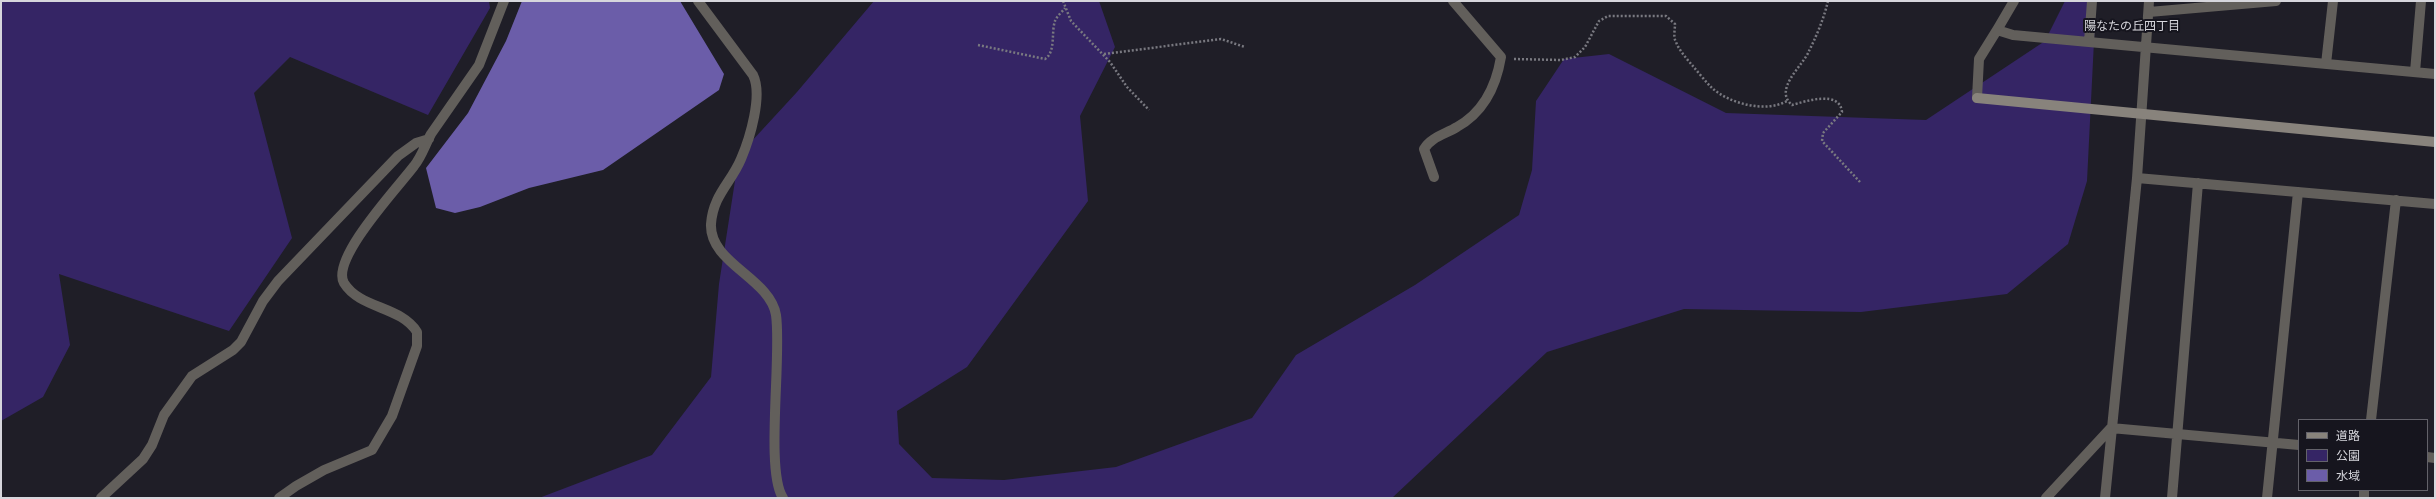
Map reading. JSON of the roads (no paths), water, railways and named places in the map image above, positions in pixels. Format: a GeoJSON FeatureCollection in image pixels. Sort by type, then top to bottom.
{"type":"FeatureCollection","features":[{"type":"Feature","properties":{"kind":"street"},"geometry":{"type":"LineString","coordinates":[[279,498],[296,486],[324,470],[372,450],[392,416],[417,346],[417,332],[400,317],[362,298],[350,289],[344,283],[342,269],[377,209],[414,167],[427,146],[429,139],[479,66],[504,1]]}},
{"type":"Feature","properties":{"kind":"street"},"geometry":{"type":"LineString","coordinates":[[698,1],[753,74],[757,83],[757,102],[741,159],[724,184],[716,204],[711,225],[712,235],[723,253],[767,295],[776,314],[778,335],[776,458],[779,491],[783,498]]}},
{"type":"Feature","properties":{"kind":"street"},"geometry":{"type":"LineString","coordinates":[[1434,177],[1424,149],[1440,135],[1463,123],[1485,104],[1498,75],[1501,57],[1453,1]]}},
{"type":"Feature","properties":{"kind":"street"},"geometry":{"type":"LineString","coordinates":[[2014,1],[1979,59],[1977,98],[2435,142]]}},
{"type":"Feature","properties":{"kind":"street"},"geometry":{"type":"LineString","coordinates":[[2089,42],[2092,1]]}},
{"type":"Feature","properties":{"kind":"street"},"geometry":{"type":"LineString","coordinates":[[2105,498],[2137,178],[2150,1]]}},
{"type":"Feature","properties":{"kind":"street"},"geometry":{"type":"LineString","coordinates":[[2149,12],[2276,1]]}},
{"type":"Feature","properties":{"kind":"street"},"geometry":{"type":"LineString","coordinates":[[2326,64],[2333,1]]}},
{"type":"Feature","properties":{"kind":"street"},"geometry":{"type":"LineString","coordinates":[[2415,72],[2421,1]]}},
{"type":"Feature","properties":{"kind":"street"},"geometry":{"type":"LineString","coordinates":[[1997,30],[2013,35],[2146,46],[2435,74]]}},
{"type":"Feature","properties":{"kind":"street"},"geometry":{"type":"LineString","coordinates":[[101,498],[143,459],[152,445],[164,415],[192,376],[233,350],[241,342],[263,301],[278,281],[398,156],[416,143],[429,139]]}},
{"type":"Feature","properties":{"kind":"street"},"geometry":{"type":"LineString","coordinates":[[2137,178],[2435,204]]}},
{"type":"Feature","properties":{"kind":"street"},"geometry":{"type":"LineString","coordinates":[[2172,498],[2198,183]]}},
{"type":"Feature","properties":{"kind":"street"},"geometry":{"type":"LineString","coordinates":[[2267,498],[2298,192]]}},
{"type":"Feature","properties":{"kind":"street"},"geometry":{"type":"LineString","coordinates":[[2371,419],[2396,200]]}},
{"type":"Feature","properties":{"kind":"street"},"geometry":{"type":"LineString","coordinates":[[2111,428],[2298,445]]}},
{"type":"Feature","properties":{"kind":"street"},"geometry":{"type":"LineString","coordinates":[[2046,498],[2111,428]]}},
{"type":"Feature","properties":{"kind":"water"},"geometry":{"type":"Polygon","coordinates":[[[522,1],[680,1],[724,74],[719,90],[603,170],[529,188],[480,207],[455,213],[436,208],[426,168],[468,113],[506,41],[522,1]]]}},
{"type":"Feature","properties":{"kind":"district","name":"陽なたの丘四丁目"},"geometry":{"type":"Point","coordinates":[2132,27]}}]}
